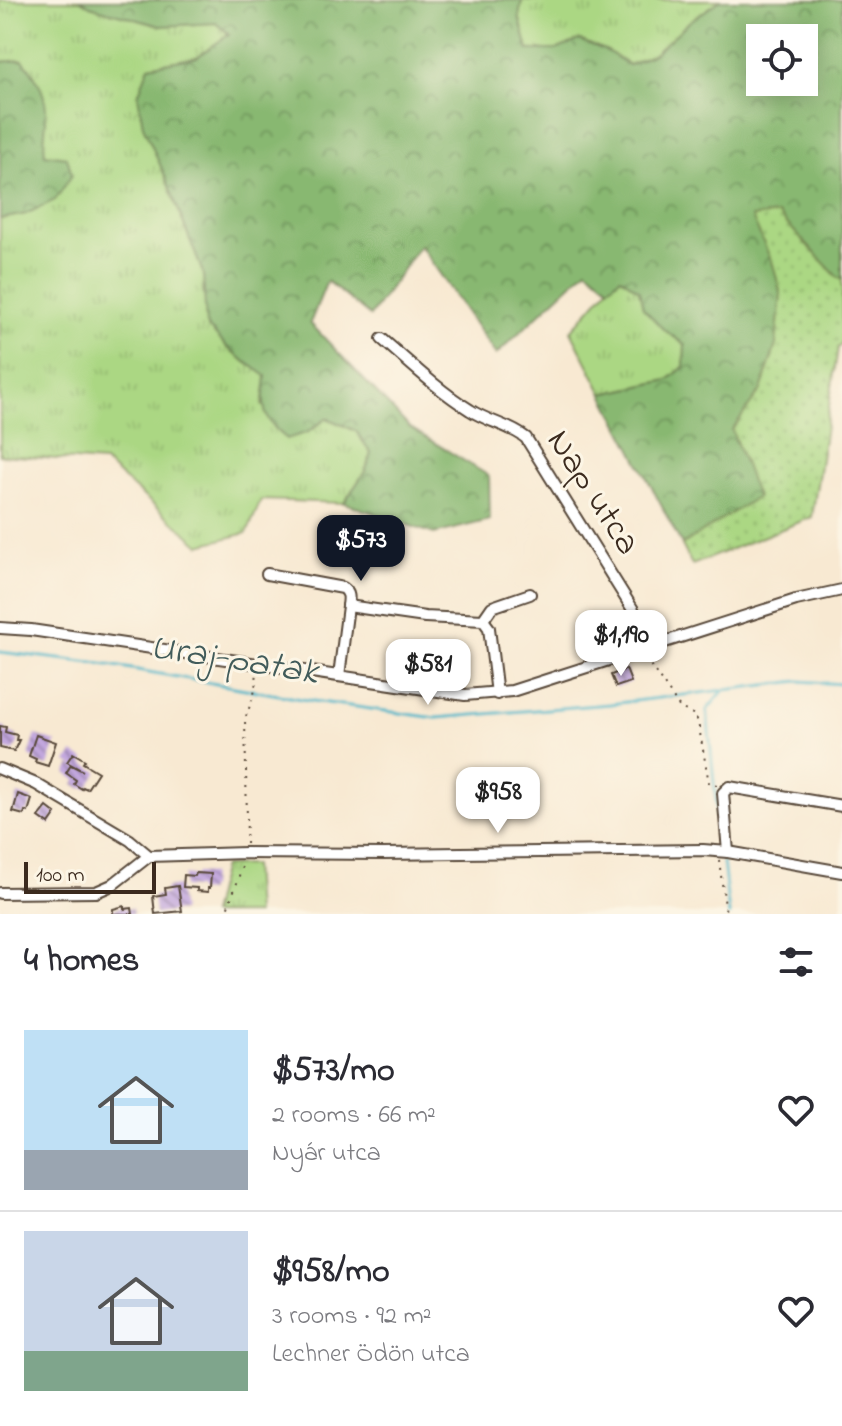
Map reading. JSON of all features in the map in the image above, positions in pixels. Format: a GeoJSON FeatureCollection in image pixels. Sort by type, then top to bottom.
{"type":"FeatureCollection","features":[{"type":"Feature","properties":{"kind":"street","name":"Nap utca"},"geometry":{"type":"LineString","coordinates":[[382,339],[446,395],[485,419],[519,432],[526,438],[655,645]]}},
{"type":"Feature","properties":{"kind":"street"},"geometry":{"type":"LineString","coordinates":[[267,574],[343,588],[349,594],[339,676]]}},
{"type":"Feature","properties":{"kind":"street"},"geometry":{"type":"LineString","coordinates":[[0,628],[31,630],[465,695],[497,694],[554,679],[796,600],[842,590]]}},
{"type":"Feature","properties":{"kind":"street"},"geometry":{"type":"LineString","coordinates":[[483,620],[492,607],[530,594]]}},
{"type":"Feature","properties":{"kind":"street"},"geometry":{"type":"LineString","coordinates":[[348,606],[425,617],[483,620]]}},
{"type":"Feature","properties":{"kind":"street"},"geometry":{"type":"LineString","coordinates":[[483,620],[489,628],[497,694]]}},
{"type":"Feature","properties":{"kind":"street"},"geometry":{"type":"LineString","coordinates":[[0,769],[36,784],[130,840],[149,856]]}},
{"type":"Feature","properties":{"kind":"street"},"geometry":{"type":"LineString","coordinates":[[724,852],[723,793],[729,787],[842,806]]}},
{"type":"Feature","properties":{"kind":"street"},"geometry":{"type":"LineString","coordinates":[[0,893],[96,892],[112,885],[149,856],[245,853],[703,850],[842,872]]}},
{"type":"Feature","properties":{"kind":"path"},"geometry":{"type":"LineString","coordinates":[[640,650],[680,708],[695,715],[709,783],[720,786]]}},
{"type":"Feature","properties":{"kind":"path"},"geometry":{"type":"LineString","coordinates":[[225,914],[245,853],[245,719],[254,695],[258,664]]}},
{"type":"Feature","properties":{"kind":"path"},"geometry":{"type":"LineString","coordinates":[[724,852],[726,914]]}},
{"type":"Feature","properties":{"kind":"green space"},"geometry":{"type":"Polygon","coordinates":[[[0,0],[81,0],[90,6],[160,26],[216,23],[230,35],[197,57],[149,66],[165,176],[203,273],[207,325],[233,353],[267,376],[262,405],[308,432],[327,418],[356,431],[371,453],[366,470],[344,503],[261,500],[247,533],[200,545],[104,462],[0,455],[0,219],[26,214],[45,155],[46,116],[23,60],[0,62],[0,0]]]}},
{"type":"Feature","properties":{"kind":"green space"},"geometry":{"type":"Polygon","coordinates":[[[81,0],[522,0],[519,16],[528,50],[556,50],[579,40],[607,51],[629,65],[654,54],[690,21],[721,0],[842,0],[842,280],[778,214],[753,217],[773,264],[781,294],[776,345],[761,390],[732,430],[757,497],[682,545],[603,394],[668,380],[684,367],[685,345],[662,328],[643,308],[639,290],[621,277],[609,287],[587,269],[496,355],[420,245],[370,316],[327,281],[310,323],[409,427],[489,476],[490,520],[434,534],[344,503],[366,470],[371,453],[356,431],[327,418],[308,432],[287,439],[272,425],[265,412],[266,376],[233,353],[206,325],[203,273],[143,126],[138,95],[149,66],[197,57],[229,34],[216,23],[160,26],[90,6],[81,0]]]}},
{"type":"Feature","properties":{"kind":"green space"},"geometry":{"type":"Polygon","coordinates":[[[522,0],[721,0],[690,21],[654,54],[629,65],[607,51],[579,40],[556,50],[528,50],[519,16],[522,0]]]}},
{"type":"Feature","properties":{"kind":"green space"},"geometry":{"type":"Polygon","coordinates":[[[23,60],[44,95],[45,154],[67,157],[72,175],[55,200],[26,214],[0,219],[0,62],[23,60]]]}},
{"type":"Feature","properties":{"kind":"green space"},"geometry":{"type":"Polygon","coordinates":[[[778,214],[842,280],[842,344],[838,348],[812,517],[692,565],[682,545],[757,497],[732,430],[761,390],[776,345],[781,294],[773,264],[752,217],[778,214]]]}},
{"type":"Feature","properties":{"kind":"green space"},"geometry":{"type":"Polygon","coordinates":[[[621,277],[639,290],[662,328],[685,345],[684,367],[668,380],[603,394],[571,331],[621,277]]]}},
{"type":"Feature","properties":{"kind":"green space"},"geometry":{"type":"Polygon","coordinates":[[[253,865],[256,914],[211,914],[223,866],[253,865]]]}},
{"type":"Feature","properties":{"kind":"building"},"geometry":{"type":"Polygon","coordinates":[[[626,669],[631,682],[616,687],[611,675],[626,669]]]}},
{"type":"Feature","properties":{"kind":"building"},"geometry":{"type":"Polygon","coordinates":[[[0,726],[6,727],[5,732],[17,735],[16,740],[19,740],[14,751],[0,748],[0,726]]]}},
{"type":"Feature","properties":{"kind":"building"},"geometry":{"type":"Polygon","coordinates":[[[36,735],[56,742],[48,766],[35,762],[36,759],[29,756],[36,735]]]}},
{"type":"Feature","properties":{"kind":"building"},"geometry":{"type":"Polygon","coordinates":[[[73,753],[98,772],[87,789],[74,784],[76,780],[66,773],[71,765],[83,771],[67,762],[73,753]]]}},
{"type":"Feature","properties":{"kind":"building"},"geometry":{"type":"Polygon","coordinates":[[[18,794],[32,799],[24,815],[13,812],[18,794]]]}},
{"type":"Feature","properties":{"kind":"building"},"geometry":{"type":"Polygon","coordinates":[[[47,807],[56,814],[49,824],[39,817],[47,807]]]}},
{"type":"Feature","properties":{"kind":"building"},"geometry":{"type":"Polygon","coordinates":[[[196,873],[211,874],[208,892],[183,887],[184,875],[195,876],[196,873]]]}},
{"type":"Feature","properties":{"kind":"building"},"geometry":{"type":"Polygon","coordinates":[[[178,886],[182,911],[155,914],[153,896],[166,894],[165,888],[178,886]]]}},
{"type":"Feature","properties":{"kind":"building"},"geometry":{"type":"Polygon","coordinates":[[[124,906],[124,909],[132,908],[133,914],[113,914],[113,909],[124,906]]]}},
{"type":"Feature","properties":{"kind":"waterway","name":"Uraj-patak"},"geometry":{"type":"LineString","coordinates":[[0,652],[109,665],[313,701],[436,718],[610,704],[799,681],[842,684]]}},
{"type":"Feature","properties":{"kind":"waterway"},"geometry":{"type":"LineString","coordinates":[[720,844],[707,710],[723,691]]}},
{"type":"Feature","properties":{"kind":"waterway"},"geometry":{"type":"LineString","coordinates":[[723,862],[729,914]]}}]}
